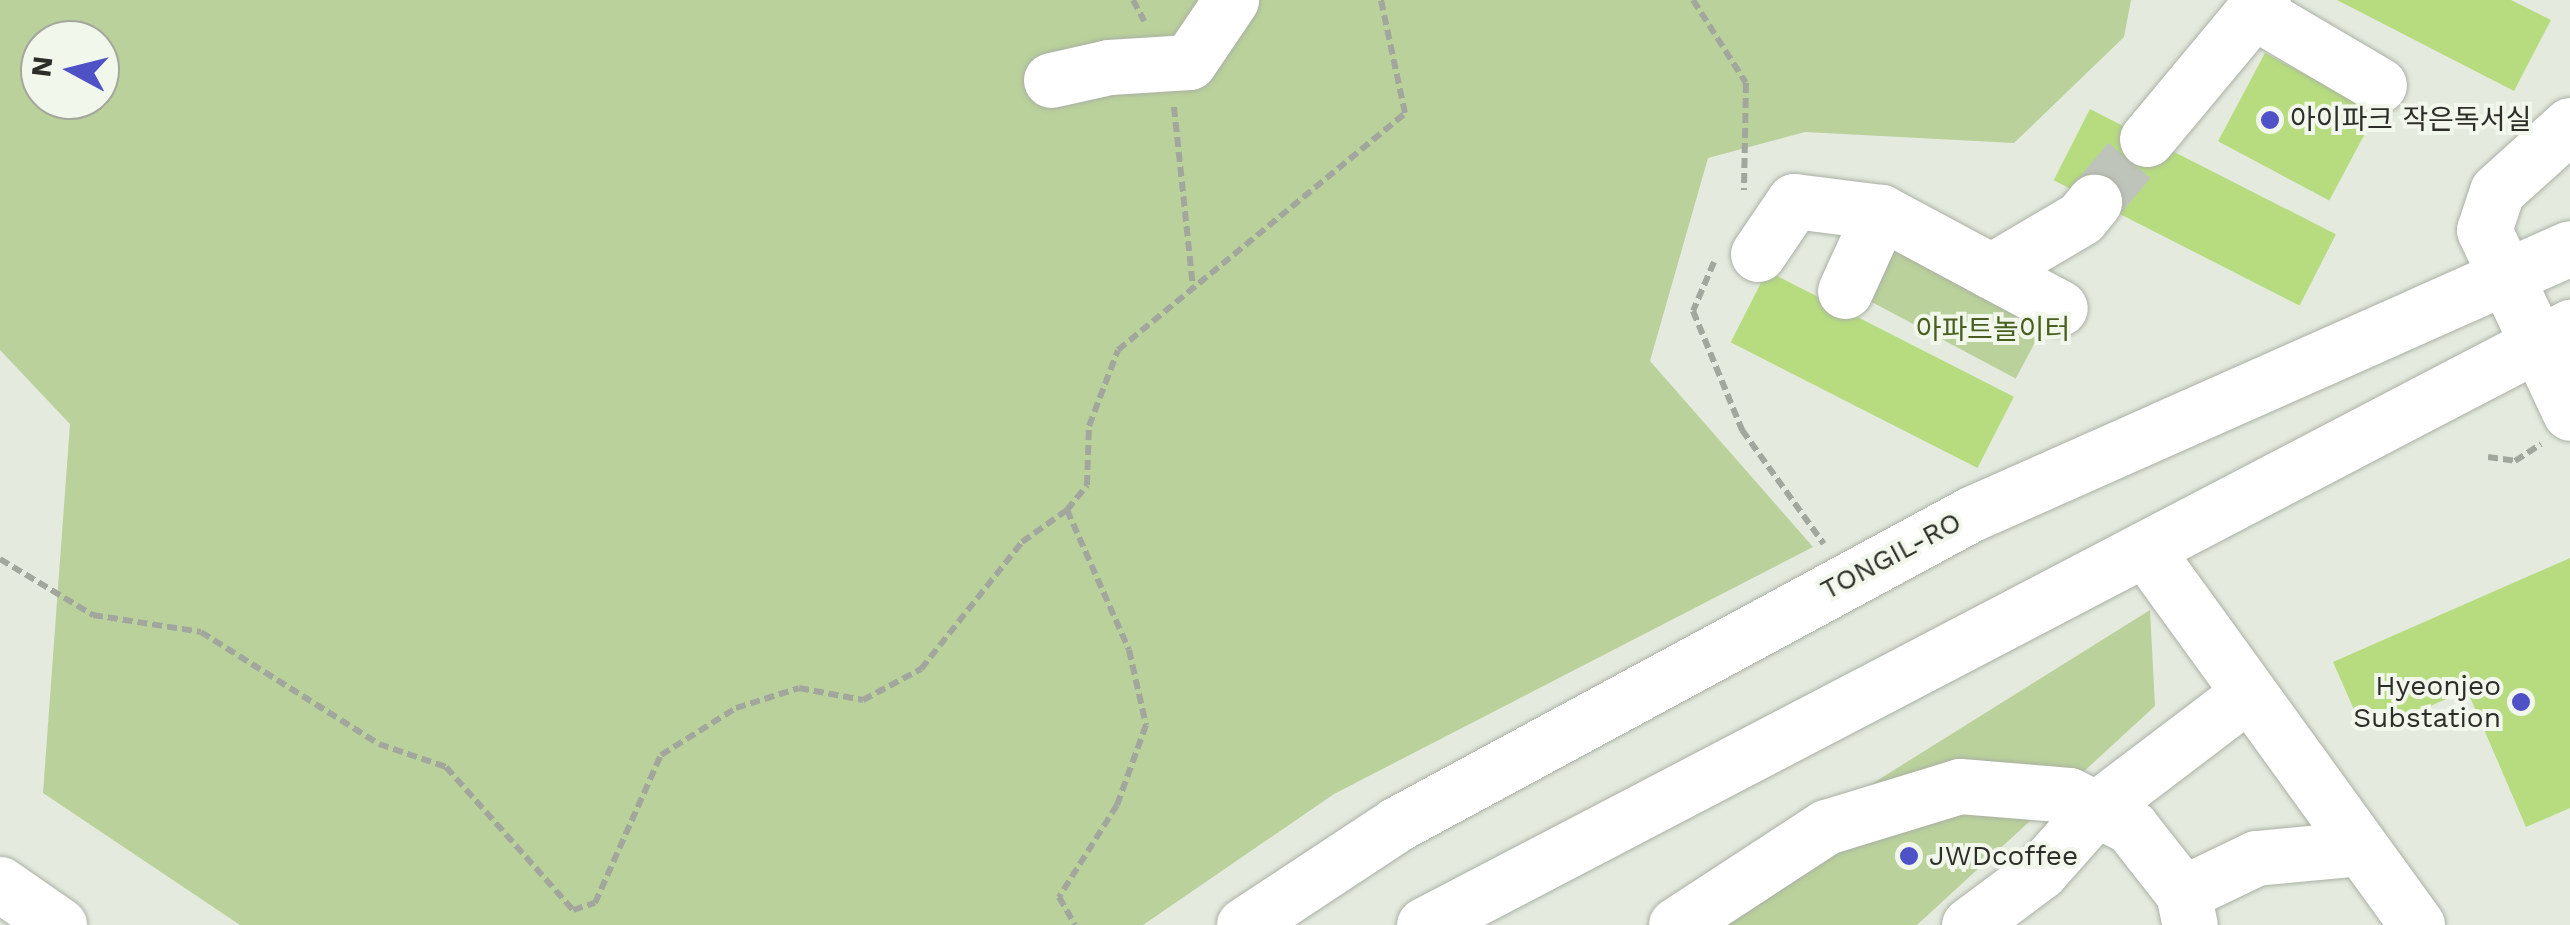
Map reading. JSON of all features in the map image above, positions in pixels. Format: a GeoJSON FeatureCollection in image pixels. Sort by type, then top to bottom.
{"type":"FeatureCollection","features":[{"type":"Feature","properties":{"kind":"main road"},"geometry":{"type":"LineString","coordinates":[[1051,80],[1189,62],[1202,49],[1231,0]]}},
{"type":"Feature","properties":{"kind":"main road"},"geometry":{"type":"LineString","coordinates":[[2147,138],[2258,6],[2379,85]]}},
{"type":"Feature","properties":{"kind":"main road"},"geometry":{"type":"LineString","coordinates":[[2563,423],[2553,335],[2503,276],[2484,230],[2497,190],[2570,124]]}},
{"type":"Feature","properties":{"kind":"main road"},"geometry":{"type":"LineString","coordinates":[[1758,254],[1794,201],[1881,212],[2060,308]]}},
{"type":"Feature","properties":{"kind":"main road"},"geometry":{"type":"LineString","coordinates":[[1991,271],[2081,218],[2094,202]]}},
{"type":"Feature","properties":{"kind":"main road"},"geometry":{"type":"LineString","coordinates":[[1846,290],[1881,212]]}},
{"type":"Feature","properties":{"kind":"main road","name":"TONGIL-RO"},"geometry":{"type":"LineString","coordinates":[[1244,925],[1396,824],[1971,514],[2570,248]]}},
{"type":"Feature","properties":{"kind":"main road"},"geometry":{"type":"LineString","coordinates":[[1424,925],[2553,335]]}},
{"type":"Feature","properties":{"kind":"main road"},"geometry":{"type":"LineString","coordinates":[[2145,549],[2246,695],[2417,925]]}},
{"type":"Feature","properties":{"kind":"main road"},"geometry":{"type":"LineString","coordinates":[[1969,925],[2040,872],[2096,809],[2246,695]]}},
{"type":"Feature","properties":{"kind":"main road"},"geometry":{"type":"LineString","coordinates":[[1676,925],[1826,827],[1960,786],[2069,795],[2131,827],[2187,909],[2256,858],[2360,848]]}},
{"type":"Feature","properties":{"kind":"path"},"geometry":{"type":"LineString","coordinates":[[1132,0],[1168,63],[1194,290]]}},
{"type":"Feature","properties":{"kind":"path"},"geometry":{"type":"LineString","coordinates":[[0,558],[93,615],[201,632],[379,744],[446,767],[573,910],[595,902],[661,755],[736,708],[799,688],[863,700],[921,669],[1022,542],[1068,510],[1087,485],[1089,426],[1118,350],[1405,113],[1381,0]]}},
{"type":"Feature","properties":{"kind":"path"},"geometry":{"type":"LineString","coordinates":[[2488,457],[2515,461],[2563,423]]}},
{"type":"Feature","properties":{"kind":"path"},"geometry":{"type":"LineString","coordinates":[[1068,510],[1129,650],[1146,725],[1117,806],[1058,897],[1075,925]]}},
{"type":"Feature","properties":{"kind":"green space"},"geometry":{"type":"Polygon","coordinates":[[[0,0],[2131,0],[2124,37],[2014,143],[1805,132],[1708,158],[1650,361],[1813,547],[1334,794],[1143,925],[240,925],[43,793],[70,424],[0,350],[0,0]]]}},
{"type":"Feature","properties":{"kind":"green space","name":"아파트놀이터"},"geometry":{"type":"Polygon","coordinates":[[[1898,240],[2047,319],[2016,378],[1867,299],[1898,240]]]}},
{"type":"Feature","properties":{"kind":"green space"},"geometry":{"type":"Polygon","coordinates":[[[2150,610],[2155,706],[1917,925],[1646,925],[2150,610]]]}},
{"type":"Feature","properties":{"kind":"building"},"geometry":{"type":"Polygon","coordinates":[[[2337,0],[2511,0],[2551,20],[2514,91],[2337,0]]]}},
{"type":"Feature","properties":{"kind":"building"},"geometry":{"type":"Polygon","coordinates":[[[2265,53],[2376,112],[2329,200],[2218,141],[2265,53]]]}},
{"type":"Feature","properties":{"kind":"building"},"geometry":{"type":"Polygon","coordinates":[[[2090,109],[2336,234],[2300,306],[2054,180],[2090,109]]]}},
{"type":"Feature","properties":{"kind":"building"},"geometry":{"type":"Polygon","coordinates":[[[1767,271],[2014,397],[1977,468],[1731,342],[1767,271]]]}},
{"type":"Feature","properties":{"kind":"building","name":"Hyeonjeo Substation"},"geometry":{"type":"Polygon","coordinates":[[[2570,558],[2570,808],[2526,827],[2467,690],[2382,727],[2376,713],[2359,721],[2333,662],[2570,558]]]}},
{"type":"Feature","properties":{"kind":"tunnel"},"geometry":{"type":"LineString","coordinates":[[2094,202],[2147,139]]}},
{"type":"Feature","properties":{"kind":"place","name":"아이파크 작은독서실"},"geometry":{"type":"Point","coordinates":[2270,120]}},
{"type":"Feature","properties":{"kind":"place","name":"Hyeonjeo Substation"},"geometry":{"type":"Point","coordinates":[2521,702]}},
{"type":"Feature","properties":{"kind":"place","name":"JWDcoffee"},"geometry":{"type":"Point","coordinates":[1909,856]}}]}
